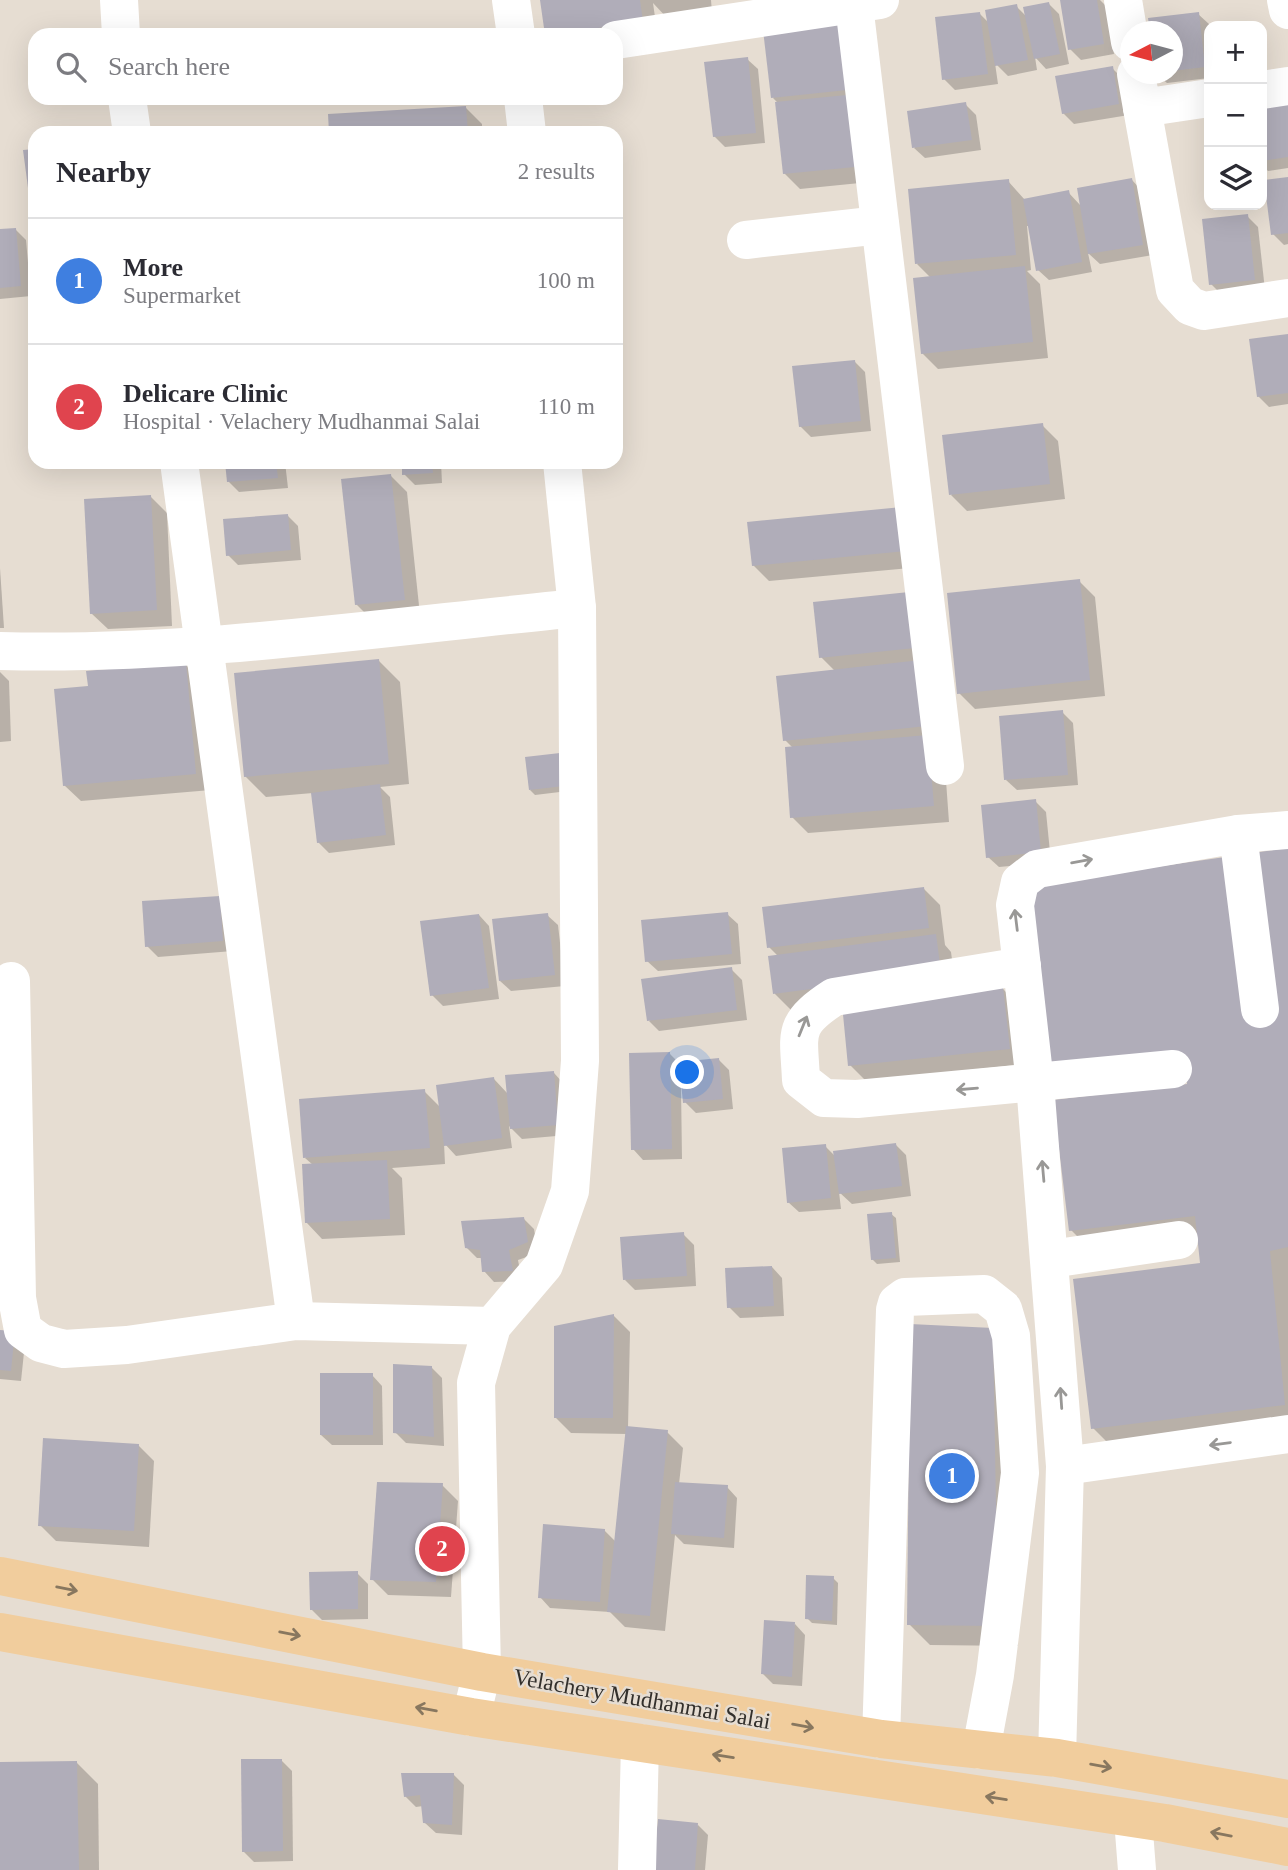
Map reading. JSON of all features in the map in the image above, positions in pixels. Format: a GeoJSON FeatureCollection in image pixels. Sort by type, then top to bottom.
{"type":"FeatureCollection","features":[{"type":"Feature","properties":{"kind":"main road","name":"Velachery Mudhanmai Salai"},"geometry":{"type":"LineString","coordinates":[[0,1576],[482,1672],[881,1739],[1057,1758],[1288,1799]]}},
{"type":"Feature","properties":{"kind":"main road","name":"Velachery Mudhanmai Salai"},"geometry":{"type":"LineString","coordinates":[[0,1632],[471,1717],[1133,1819],[1288,1847]]}},
{"type":"Feature","properties":{"kind":"street"},"geometry":{"type":"LineString","coordinates":[[119,0],[121,28]]}},
{"type":"Feature","properties":{"kind":"street"},"geometry":{"type":"LineString","coordinates":[[511,0],[515,28]]}},
{"type":"Feature","properties":{"kind":"street"},"geometry":{"type":"LineString","coordinates":[[1123,0],[1127,21]]}},
{"type":"Feature","properties":{"kind":"street"},"geometry":{"type":"LineString","coordinates":[[1286,0],[1288,10]]}},
{"type":"Feature","properties":{"kind":"street"},"geometry":{"type":"LineString","coordinates":[[623,39],[868,3],[880,225],[945,766]]}},
{"type":"Feature","properties":{"kind":"street"},"geometry":{"type":"LineString","coordinates":[[1267,89],[1288,86]]}},
{"type":"Feature","properties":{"kind":"street"},"geometry":{"type":"LineString","coordinates":[[1204,98],[1139,91],[1175,290],[1190,306],[1204,312],[1288,298]]}},
{"type":"Feature","properties":{"kind":"street"},"geometry":{"type":"LineString","coordinates":[[128,105],[131,126]]}},
{"type":"Feature","properties":{"kind":"street"},"geometry":{"type":"LineString","coordinates":[[524,105],[526,126]]}},
{"type":"Feature","properties":{"kind":"street"},"geometry":{"type":"LineString","coordinates":[[746,240],[880,225]]}},
{"type":"Feature","properties":{"kind":"street"},"geometry":{"type":"LineString","coordinates":[[180,469],[296,1321]]}},
{"type":"Feature","properties":{"kind":"street"},"geometry":{"type":"LineString","coordinates":[[471,1717],[482,1672],[476,1382],[492,1326],[544,1265],[570,1191],[580,1061],[577,608],[563,469]]}},
{"type":"Feature","properties":{"kind":"street"},"geometry":{"type":"LineString","coordinates":[[0,651],[73,653],[205,646],[577,608]]}},
{"type":"Feature","properties":{"kind":"street"},"geometry":{"type":"LineString","coordinates":[[1057,1758],[1065,1466],[1051,1259],[1015,905],[1020,882],[1037,869],[1238,834],[1288,830]]}},
{"type":"Feature","properties":{"kind":"street"},"geometry":{"type":"LineString","coordinates":[[1238,834],[1260,1009]]}},
{"type":"Feature","properties":{"kind":"street"},"geometry":{"type":"LineString","coordinates":[[1022,966],[834,997],[809,1014],[799,1034],[801,1080],[824,1098],[857,1099],[1173,1069]]}},
{"type":"Feature","properties":{"kind":"street"},"geometry":{"type":"LineString","coordinates":[[11,981],[16,1298],[23,1330],[41,1343],[64,1349],[127,1345],[296,1321],[492,1326]]}},
{"type":"Feature","properties":{"kind":"street"},"geometry":{"type":"LineString","coordinates":[[1051,1259],[1179,1240]]}},
{"type":"Feature","properties":{"kind":"street"},"geometry":{"type":"LineString","coordinates":[[881,1739],[895,1310],[897,1303],[905,1297],[984,1294],[1003,1309],[1011,1336],[1020,1473],[996,1675],[981,1750]]}},
{"type":"Feature","properties":{"kind":"street"},"geometry":{"type":"LineString","coordinates":[[1065,1466],[1288,1434]]}},
{"type":"Feature","properties":{"kind":"street"},"geometry":{"type":"LineString","coordinates":[[637,1870],[640,1743]]}},
{"type":"Feature","properties":{"kind":"street"},"geometry":{"type":"LineString","coordinates":[[1133,1819],[1137,1870]]}},
{"type":"Feature","properties":{"kind":"building"},"geometry":{"type":"Polygon","coordinates":[[[540,0],[640,0],[643,22],[598,28],[544,28],[540,0]]]}},
{"type":"Feature","properties":{"kind":"building"},"geometry":{"type":"Polygon","coordinates":[[[1060,0],[1097,0],[1104,44],[1068,50],[1060,0]]]}},
{"type":"Feature","properties":{"kind":"building"},"geometry":{"type":"Polygon","coordinates":[[[1049,2],[1060,54],[1034,59],[1023,7],[1049,2]]]}},
{"type":"Feature","properties":{"kind":"building"},"geometry":{"type":"Polygon","coordinates":[[[1017,4],[1028,60],[995,66],[985,10],[1017,4]]]}},
{"type":"Feature","properties":{"kind":"building"},"geometry":{"type":"Polygon","coordinates":[[[980,12],[988,74],[942,80],[935,17],[980,12]]]}},
{"type":"Feature","properties":{"kind":"building"},"geometry":{"type":"Polygon","coordinates":[[[1199,12],[1204,67],[1183,70],[1183,21],[1148,21],[1148,18],[1199,12]]]}},
{"type":"Feature","properties":{"kind":"building"},"geometry":{"type":"Polygon","coordinates":[[[839,23],[847,90],[771,98],[763,30],[839,23]]]}},
{"type":"Feature","properties":{"kind":"building"},"geometry":{"type":"Polygon","coordinates":[[[748,57],[756,133],[713,137],[704,62],[748,57]]]}},
{"type":"Feature","properties":{"kind":"building"},"geometry":{"type":"Polygon","coordinates":[[[1113,66],[1119,104],[1062,114],[1055,76],[1113,66]]]}},
{"type":"Feature","properties":{"kind":"building"},"geometry":{"type":"Polygon","coordinates":[[[847,95],[855,167],[783,174],[775,102],[847,95]]]}},
{"type":"Feature","properties":{"kind":"building"},"geometry":{"type":"Polygon","coordinates":[[[966,102],[972,140],[912,148],[907,111],[966,102]]]}},
{"type":"Feature","properties":{"kind":"building"},"geometry":{"type":"Polygon","coordinates":[[[1288,103],[1288,157],[1267,160],[1267,105],[1288,103]]]}},
{"type":"Feature","properties":{"kind":"building"},"geometry":{"type":"Polygon","coordinates":[[[466,106],[467,126],[329,126],[328,114],[466,106]]]}},
{"type":"Feature","properties":{"kind":"building"},"geometry":{"type":"Polygon","coordinates":[[[23,150],[28,150],[28,188],[23,150]]]}},
{"type":"Feature","properties":{"kind":"building"},"geometry":{"type":"Polygon","coordinates":[[[1288,177],[1288,233],[1271,235],[1267,180],[1288,177]]]}},
{"type":"Feature","properties":{"kind":"building"},"geometry":{"type":"Polygon","coordinates":[[[1132,178],[1143,245],[1088,254],[1077,188],[1132,178]]]}},
{"type":"Feature","properties":{"kind":"building"},"geometry":{"type":"Polygon","coordinates":[[[1009,179],[1016,255],[915,264],[908,189],[1009,179]]]}},
{"type":"Feature","properties":{"kind":"building"},"geometry":{"type":"Polygon","coordinates":[[[1069,190],[1082,262],[1036,271],[1023,199],[1069,190]]]}},
{"type":"Feature","properties":{"kind":"building"},"geometry":{"type":"Polygon","coordinates":[[[1248,214],[1255,280],[1209,285],[1202,219],[1248,214]]]}},
{"type":"Feature","properties":{"kind":"building"},"geometry":{"type":"Polygon","coordinates":[[[16,228],[21,286],[0,288],[0,229],[16,228]]]}},
{"type":"Feature","properties":{"kind":"building"},"geometry":{"type":"Polygon","coordinates":[[[1025,266],[1033,342],[921,354],[913,278],[1025,266]]]}},
{"type":"Feature","properties":{"kind":"building"},"geometry":{"type":"Polygon","coordinates":[[[1288,334],[1288,393],[1257,397],[1249,339],[1288,334]]]}},
{"type":"Feature","properties":{"kind":"building"},"geometry":{"type":"Polygon","coordinates":[[[855,360],[861,421],[799,427],[792,366],[855,360]]]}},
{"type":"Feature","properties":{"kind":"building"},"geometry":{"type":"Polygon","coordinates":[[[1043,423],[1050,484],[949,495],[942,435],[1043,423]]]}},
{"type":"Feature","properties":{"kind":"building"},"geometry":{"type":"Polygon","coordinates":[[[226,469],[277,469],[278,478],[227,482],[226,469]]]}},
{"type":"Feature","properties":{"kind":"building"},"geometry":{"type":"Polygon","coordinates":[[[402,469],[433,469],[433,473],[402,475],[402,469]]]}},
{"type":"Feature","properties":{"kind":"building"},"geometry":{"type":"Polygon","coordinates":[[[391,474],[405,600],[355,605],[341,479],[391,474]]]}},
{"type":"Feature","properties":{"kind":"building"},"geometry":{"type":"Polygon","coordinates":[[[151,495],[157,610],[90,614],[84,499],[151,495]]]}},
{"type":"Feature","properties":{"kind":"building"},"geometry":{"type":"Polygon","coordinates":[[[902,507],[906,551],[752,566],[747,522],[902,507]]]}},
{"type":"Feature","properties":{"kind":"building"},"geometry":{"type":"Polygon","coordinates":[[[288,514],[291,550],[226,556],[223,519],[288,514]]]}},
{"type":"Feature","properties":{"kind":"building"},"geometry":{"type":"Polygon","coordinates":[[[1080,579],[1090,680],[957,694],[947,593],[1080,579]]]}},
{"type":"Feature","properties":{"kind":"building"},"geometry":{"type":"Polygon","coordinates":[[[909,592],[915,648],[819,658],[813,602],[909,592]]]}},
{"type":"Feature","properties":{"kind":"building"},"geometry":{"type":"Polygon","coordinates":[[[379,659],[389,764],[244,777],[234,673],[379,659]]]}},
{"type":"Feature","properties":{"kind":"building"},"geometry":{"type":"Polygon","coordinates":[[[921,660],[927,726],[783,741],[776,676],[921,660]]]}},
{"type":"Feature","properties":{"kind":"building"},"geometry":{"type":"Polygon","coordinates":[[[186,662],[196,774],[63,786],[54,689],[88,686],[86,671],[186,662]]]}},
{"type":"Feature","properties":{"kind":"building"},"geometry":{"type":"Polygon","coordinates":[[[1063,710],[1068,775],[1004,780],[999,716],[1063,710]]]}},
{"type":"Feature","properties":{"kind":"building"},"geometry":{"type":"Polygon","coordinates":[[[928,735],[934,806],[790,818],[785,747],[928,735]]]}},
{"type":"Feature","properties":{"kind":"building"},"geometry":{"type":"Polygon","coordinates":[[[560,753],[564,786],[529,790],[525,757],[560,753]]]}},
{"type":"Feature","properties":{"kind":"building"},"geometry":{"type":"Polygon","coordinates":[[[380,784],[386,835],[317,843],[311,793],[380,784]]]}},
{"type":"Feature","properties":{"kind":"building"},"geometry":{"type":"Polygon","coordinates":[[[1036,799],[1041,852],[986,858],[981,805],[1036,799]]]}},
{"type":"Feature","properties":{"kind":"building"},"geometry":{"type":"Polygon","coordinates":[[[1288,848],[1288,1247],[1270,1251],[1285,1405],[1091,1429],[1073,1279],[1200,1263],[1195,1216],[1069,1231],[1053,1100],[1187,1084],[1183,1053],[1045,1070],[1023,886],[1288,848]]]}},
{"type":"Feature","properties":{"kind":"building"},"geometry":{"type":"Polygon","coordinates":[[[924,887],[929,928],[767,948],[762,907],[924,887]]]}},
{"type":"Feature","properties":{"kind":"building"},"geometry":{"type":"Polygon","coordinates":[[[220,896],[223,941],[145,947],[142,901],[220,896]]]}},
{"type":"Feature","properties":{"kind":"building"},"geometry":{"type":"Polygon","coordinates":[[[728,912],[732,954],[645,962],[641,920],[728,912]]]}},
{"type":"Feature","properties":{"kind":"building"},"geometry":{"type":"Polygon","coordinates":[[[548,913],[555,975],[499,981],[492,919],[548,913]]]}},
{"type":"Feature","properties":{"kind":"building"},"geometry":{"type":"Polygon","coordinates":[[[479,914],[489,988],[430,996],[420,921],[479,914]]]}},
{"type":"Feature","properties":{"kind":"building"},"geometry":{"type":"Polygon","coordinates":[[[936,934],[941,972],[773,994],[768,956],[936,934]]]}},
{"type":"Feature","properties":{"kind":"building"},"geometry":{"type":"Polygon","coordinates":[[[732,967],[737,1010],[647,1021],[641,979],[732,967]]]}},
{"type":"Feature","properties":{"kind":"building"},"geometry":{"type":"Polygon","coordinates":[[[1003,987],[1010,1049],[848,1066],[842,1004],[1003,987]]]}},
{"type":"Feature","properties":{"kind":"building"},"geometry":{"type":"Polygon","coordinates":[[[670,1052],[672,1149],[631,1150],[629,1053],[670,1052]]]}},
{"type":"Feature","properties":{"kind":"building"},"geometry":{"type":"Polygon","coordinates":[[[719,1058],[723,1099],[683,1103],[679,1062],[719,1058]]]}},
{"type":"Feature","properties":{"kind":"building"},"geometry":{"type":"Polygon","coordinates":[[[554,1071],[558,1125],[510,1129],[505,1075],[554,1071]]]}},
{"type":"Feature","properties":{"kind":"building"},"geometry":{"type":"Polygon","coordinates":[[[494,1077],[502,1138],[444,1146],[436,1085],[494,1077]]]}},
{"type":"Feature","properties":{"kind":"building"},"geometry":{"type":"Polygon","coordinates":[[[425,1089],[430,1148],[303,1158],[299,1099],[425,1089]]]}},
{"type":"Feature","properties":{"kind":"building"},"geometry":{"type":"Polygon","coordinates":[[[896,1143],[902,1186],[839,1194],[833,1151],[896,1143]]]}},
{"type":"Feature","properties":{"kind":"building"},"geometry":{"type":"Polygon","coordinates":[[[826,1144],[831,1198],[787,1203],[782,1148],[826,1144]]]}},
{"type":"Feature","properties":{"kind":"building"},"geometry":{"type":"Polygon","coordinates":[[[387,1160],[390,1219],[305,1223],[302,1164],[387,1160]]]}},
{"type":"Feature","properties":{"kind":"building"},"geometry":{"type":"Polygon","coordinates":[[[892,1212],[896,1258],[871,1260],[867,1214],[892,1212]]]}},
{"type":"Feature","properties":{"kind":"building"},"geometry":{"type":"Polygon","coordinates":[[[524,1217],[528,1242],[509,1250],[513,1271],[482,1272],[480,1250],[465,1248],[461,1221],[524,1217]]]}},
{"type":"Feature","properties":{"kind":"building"},"geometry":{"type":"Polygon","coordinates":[[[684,1232],[687,1276],[623,1280],[620,1237],[684,1232]]]}},
{"type":"Feature","properties":{"kind":"building"},"geometry":{"type":"Polygon","coordinates":[[[772,1266],[774,1306],[727,1308],[725,1268],[772,1266]]]}},
{"type":"Feature","properties":{"kind":"building"},"geometry":{"type":"Polygon","coordinates":[[[614,1314],[613,1418],[554,1418],[554,1326],[614,1314]]]}},
{"type":"Feature","properties":{"kind":"building"},"geometry":{"type":"Polygon","coordinates":[[[910,1324],[993,1328],[998,1626],[907,1625],[910,1324]]]}},
{"type":"Feature","properties":{"kind":"building"},"geometry":{"type":"Polygon","coordinates":[[[0,1330],[15,1331],[11,1371],[0,1370],[0,1330]]]}},
{"type":"Feature","properties":{"kind":"building"},"geometry":{"type":"Polygon","coordinates":[[[393,1364],[432,1366],[434,1437],[393,1433],[393,1364]]]}},
{"type":"Feature","properties":{"kind":"building"},"geometry":{"type":"Polygon","coordinates":[[[320,1373],[373,1373],[373,1435],[320,1435],[320,1373]]]}},
{"type":"Feature","properties":{"kind":"building"},"geometry":{"type":"Polygon","coordinates":[[[626,1426],[668,1430],[650,1616],[607,1612],[626,1426]]]}},
{"type":"Feature","properties":{"kind":"building"},"geometry":{"type":"Polygon","coordinates":[[[43,1438],[139,1444],[134,1531],[38,1526],[43,1438]]]}},
{"type":"Feature","properties":{"kind":"building"},"geometry":{"type":"Polygon","coordinates":[[[377,1482],[443,1483],[436,1582],[370,1580],[377,1482]]]}},
{"type":"Feature","properties":{"kind":"building"},"geometry":{"type":"Polygon","coordinates":[[[675,1482],[728,1485],[724,1538],[671,1534],[675,1482]]]}},
{"type":"Feature","properties":{"kind":"building"},"geometry":{"type":"Polygon","coordinates":[[[543,1524],[605,1529],[600,1602],[538,1598],[543,1524]]]}},
{"type":"Feature","properties":{"kind":"building"},"geometry":{"type":"Polygon","coordinates":[[[358,1571],[358,1609],[310,1610],[309,1572],[358,1571]]]}},
{"type":"Feature","properties":{"kind":"building"},"geometry":{"type":"Polygon","coordinates":[[[806,1575],[834,1576],[832,1621],[805,1619],[806,1575]]]}},
{"type":"Feature","properties":{"kind":"building"},"geometry":{"type":"Polygon","coordinates":[[[764,1620],[795,1622],[792,1677],[761,1674],[764,1620]]]}},
{"type":"Feature","properties":{"kind":"building"},"geometry":{"type":"Polygon","coordinates":[[[241,1759],[282,1759],[283,1851],[242,1852],[241,1759]]]}},
{"type":"Feature","properties":{"kind":"building"},"geometry":{"type":"Polygon","coordinates":[[[77,1761],[79,1870],[0,1870],[0,1762],[77,1761]]]}},
{"type":"Feature","properties":{"kind":"building"},"geometry":{"type":"Polygon","coordinates":[[[401,1773],[454,1773],[452,1825],[423,1823],[420,1795],[404,1797],[401,1773]]]}},
{"type":"Feature","properties":{"kind":"building"},"geometry":{"type":"Polygon","coordinates":[[[658,1819],[698,1823],[695,1870],[653,1870],[658,1819]]]}},
{"type":"Feature","properties":{"kind":"place","name":"More"},"geometry":{"type":"Point","coordinates":[952,1476]}},
{"type":"Feature","properties":{"kind":"place","name":"Delicare Clinic"},"geometry":{"type":"Point","coordinates":[442,1549]}}]}
